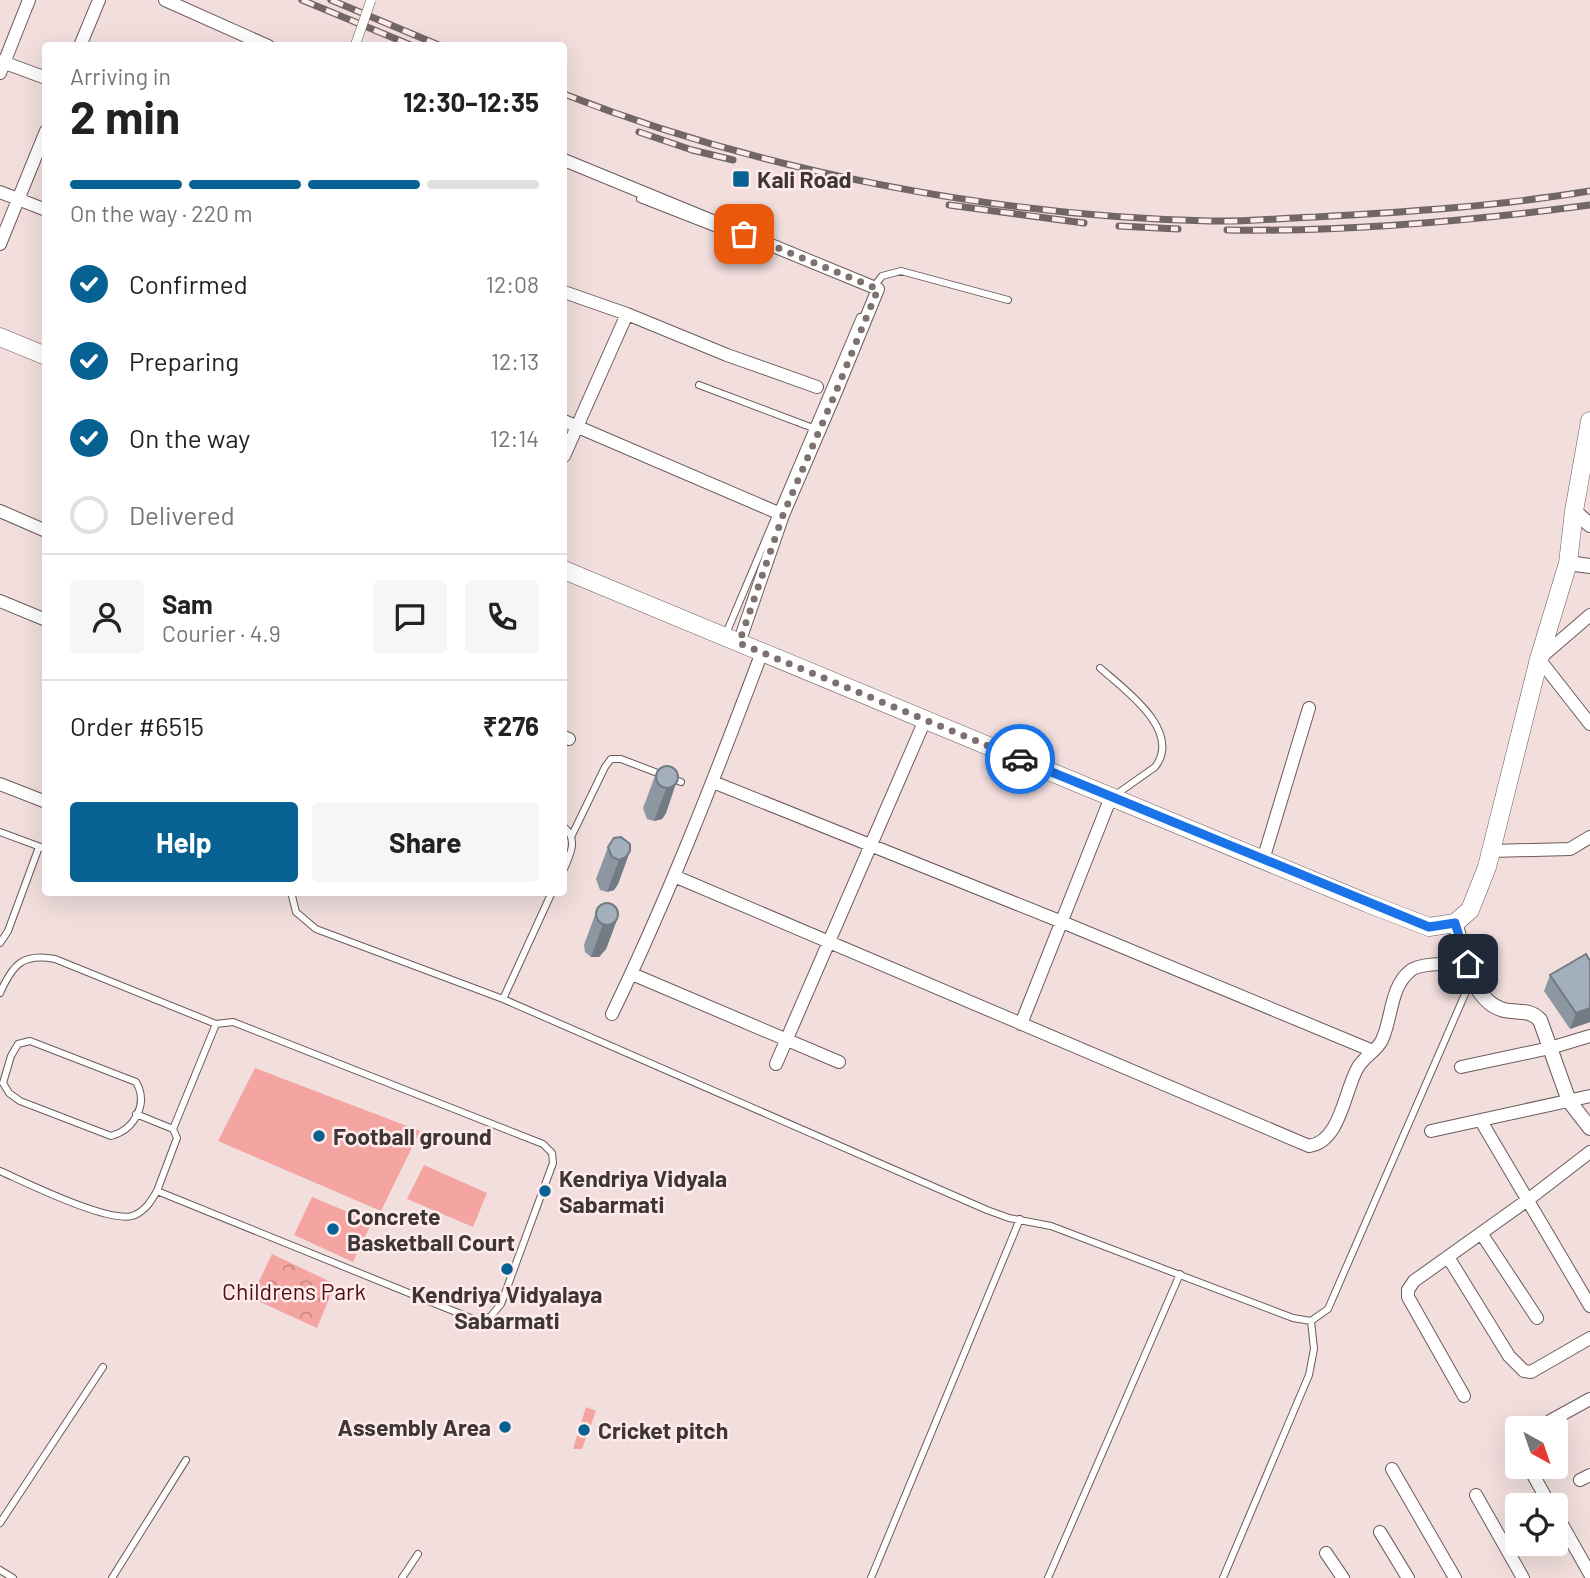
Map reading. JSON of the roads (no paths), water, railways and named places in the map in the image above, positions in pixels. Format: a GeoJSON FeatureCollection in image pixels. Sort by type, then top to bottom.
{"type":"FeatureCollection","features":[{"type":"Feature","properties":{"kind":"main road"},"geometry":{"type":"LineString","coordinates":[[0,337],[42,354]]}},
{"type":"Feature","properties":{"kind":"main road"},"geometry":{"type":"LineString","coordinates":[[567,571],[1429,927],[1455,923],[1470,910],[1491,850],[1539,659],[1568,563],[1585,519],[1590,421]]}},
{"type":"Feature","properties":{"kind":"street"},"geometry":{"type":"LineString","coordinates":[[29,0],[1,66],[42,77]]}},
{"type":"Feature","properties":{"kind":"street"},"geometry":{"type":"LineString","coordinates":[[82,42],[99,0]]}},
{"type":"Feature","properties":{"kind":"street"},"geometry":{"type":"LineString","coordinates":[[165,0],[259,42]]}},
{"type":"Feature","properties":{"kind":"street"},"geometry":{"type":"LineString","coordinates":[[356,42],[371,0]]}},
{"type":"Feature","properties":{"kind":"street"},"geometry":{"type":"LineString","coordinates":[[0,244],[42,141]]}},
{"type":"Feature","properties":{"kind":"street"},"geometry":{"type":"LineString","coordinates":[[567,161],[878,289],[835,394],[780,514],[732,640]]}},
{"type":"Feature","properties":{"kind":"street"},"geometry":{"type":"LineString","coordinates":[[0,192],[42,209]]}},
{"type":"Feature","properties":{"kind":"street"},"geometry":{"type":"LineString","coordinates":[[567,293],[817,387]]}},
{"type":"Feature","properties":{"kind":"street"},"geometry":{"type":"LineString","coordinates":[[567,448],[627,314]]}},
{"type":"Feature","properties":{"kind":"street"},"geometry":{"type":"LineString","coordinates":[[567,422],[780,514]]}},
{"type":"Feature","properties":{"kind":"street"},"geometry":{"type":"LineString","coordinates":[[0,511],[42,529]]}},
{"type":"Feature","properties":{"kind":"street"},"geometry":{"type":"LineString","coordinates":[[1568,563],[1590,566]]}},
{"type":"Feature","properties":{"kind":"street"},"geometry":{"type":"LineString","coordinates":[[0,601],[42,618]]}},
{"type":"Feature","properties":{"kind":"street"},"geometry":{"type":"LineString","coordinates":[[1589,618],[1539,659],[1590,724]]}},
{"type":"Feature","properties":{"kind":"street"},"geometry":{"type":"LineString","coordinates":[[612,1014],[632,974],[713,782],[762,652]]}},
{"type":"Feature","properties":{"kind":"street"},"geometry":{"type":"LineString","coordinates":[[1263,860],[1309,708]]}},
{"type":"Feature","properties":{"kind":"street"},"geometry":{"type":"LineString","coordinates":[[776,1064],[925,720]]}},
{"type":"Feature","properties":{"kind":"street"},"geometry":{"type":"LineString","coordinates":[[713,782],[1373,1051]]}},
{"type":"Feature","properties":{"kind":"street"},"geometry":{"type":"LineString","coordinates":[[0,783],[42,800]]}},
{"type":"Feature","properties":{"kind":"street"},"geometry":{"type":"LineString","coordinates":[[1021,1024],[1111,797]]}},
{"type":"Feature","properties":{"kind":"street"},"geometry":{"type":"LineString","coordinates":[[1491,850],[1570,849],[1590,837]]}},
{"type":"Feature","properties":{"kind":"street"},"geometry":{"type":"LineString","coordinates":[[674,876],[1309,1146],[1318,1145],[1331,1135],[1357,1070],[1382,1041],[1394,998],[1410,970],[1419,966],[1470,970]]}},
{"type":"Feature","properties":{"kind":"street"},"geometry":{"type":"LineString","coordinates":[[1455,923],[1470,970],[1482,994],[1494,1006],[1535,1014],[1540,1020],[1569,1101],[1590,1128]]}},
{"type":"Feature","properties":{"kind":"street"},"geometry":{"type":"LineString","coordinates":[[632,974],[839,1062]]}},
{"type":"Feature","properties":{"kind":"street"},"geometry":{"type":"LineString","coordinates":[[1461,1067],[1550,1048],[1590,1036]]}},
{"type":"Feature","properties":{"kind":"street"},"geometry":{"type":"LineString","coordinates":[[1431,1131],[1590,1096]]}},
{"type":"Feature","properties":{"kind":"street"},"geometry":{"type":"LineString","coordinates":[[1481,1122],[1590,1306]]}},
{"type":"Feature","properties":{"kind":"street"},"geometry":{"type":"LineString","coordinates":[[1464,1396],[1408,1297],[1408,1290],[1414,1281],[1590,1152]]}},
{"type":"Feature","properties":{"kind":"street"},"geometry":{"type":"LineString","coordinates":[[1481,1233],[1537,1318]]}},
{"type":"Feature","properties":{"kind":"street"},"geometry":{"type":"LineString","coordinates":[[1448,1257],[1509,1356],[1524,1371],[1531,1372],[1590,1338]]}},
{"type":"Feature","properties":{"kind":"street"},"geometry":{"type":"LineString","coordinates":[[1560,1416],[1590,1399]]}},
{"type":"Feature","properties":{"kind":"street"},"geometry":{"type":"LineString","coordinates":[[1392,1469],[1455,1578]]}},
{"type":"Feature","properties":{"kind":"street"},"geometry":{"type":"LineString","coordinates":[[1476,1495],[1523,1578]]}},
{"type":"Feature","properties":{"kind":"street"},"geometry":{"type":"LineString","coordinates":[[1380,1532],[1408,1578]]}},
{"type":"Feature","properties":{"kind":"street"},"geometry":{"type":"LineString","coordinates":[[1568,1535],[1590,1574]]}},
{"type":"Feature","properties":{"kind":"street"},"geometry":{"type":"LineString","coordinates":[[1326,1553],[1343,1578]]}},
{"type":"Feature","properties":{"kind":"lane"},"geometry":{"type":"LineString","coordinates":[[640,199],[873,289]]}},
{"type":"Feature","properties":{"kind":"lane"},"geometry":{"type":"LineString","coordinates":[[780,514],[813,428],[873,289],[883,276],[901,271],[1008,300]]}},
{"type":"Feature","properties":{"kind":"lane"},"geometry":{"type":"LineString","coordinates":[[699,385],[813,428]]}},
{"type":"Feature","properties":{"kind":"lane"},"geometry":{"type":"LineString","coordinates":[[1100,668],[1150,714],[1164,746],[1155,767],[1111,797]]}},
{"type":"Feature","properties":{"kind":"lane"},"geometry":{"type":"LineString","coordinates":[[567,862],[572,835],[611,758],[621,759],[681,782]]}},
{"type":"Feature","properties":{"kind":"lane"},"geometry":{"type":"LineString","coordinates":[[567,830],[572,835]]}},
{"type":"Feature","properties":{"kind":"lane"},"geometry":{"type":"LineString","coordinates":[[0,832],[42,848],[8,931],[0,943]]}},
{"type":"Feature","properties":{"kind":"lane"},"geometry":{"type":"LineString","coordinates":[[292,896],[296,912],[316,929],[503,999],[987,1210],[1051,1226],[1293,1318],[1311,1321],[1328,1308],[1470,970]]}},
{"type":"Feature","properties":{"kind":"lane"},"geometry":{"type":"LineString","coordinates":[[503,999],[550,896]]}},
{"type":"Feature","properties":{"kind":"lane"},"geometry":{"type":"LineString","coordinates":[[0,993],[10,972],[22,960],[39,956],[55,959],[216,1024],[233,1022],[528,1137],[543,1144],[552,1153],[553,1163],[501,1304],[491,1316],[478,1321],[157,1191]]}},
{"type":"Feature","properties":{"kind":"lane"},"geometry":{"type":"LineString","coordinates":[[0,1171],[117,1218],[133,1216],[148,1206],[157,1191],[177,1139],[173,1129],[216,1024]]}},
{"type":"Feature","properties":{"kind":"lane"},"geometry":{"type":"LineString","coordinates":[[30,1041],[124,1076],[136,1082],[141,1092],[141,1102],[136,1114],[124,1132],[111,1136],[20,1101],[9,1093],[3,1083],[11,1056],[18,1044],[30,1041]]}},
{"type":"Feature","properties":{"kind":"lane"},"geometry":{"type":"LineString","coordinates":[[136,1114],[173,1129]]}},
{"type":"Feature","properties":{"kind":"lane"},"geometry":{"type":"LineString","coordinates":[[871,1578],[1020,1219]]}},
{"type":"Feature","properties":{"kind":"lane"},"geometry":{"type":"LineString","coordinates":[[1048,1578],[1180,1274]]}},
{"type":"Feature","properties":{"kind":"lane"},"geometry":{"type":"LineString","coordinates":[[1223,1578],[1310,1375],[1314,1349],[1311,1321]]}},
{"type":"Feature","properties":{"kind":"lane"},"geometry":{"type":"LineString","coordinates":[[0,1523],[103,1367]]}},
{"type":"Feature","properties":{"kind":"lane"},"geometry":{"type":"LineString","coordinates":[[112,1578],[186,1460]]}},
{"type":"Feature","properties":{"kind":"lane"},"geometry":{"type":"LineString","coordinates":[[402,1578],[418,1554]]}},
{"type":"Feature","properties":{"kind":"lane"},"geometry":{"type":"LineString","coordinates":[[0,1570],[13,1578]]}},
{"type":"Feature","properties":{"kind":"railway"},"geometry":{"type":"LineString","coordinates":[[302,0],[403,42]]}},
{"type":"Feature","properties":{"kind":"railway"},"geometry":{"type":"LineString","coordinates":[[331,0],[431,42]]}},
{"type":"Feature","properties":{"kind":"railway"},"geometry":{"type":"LineString","coordinates":[[567,95],[640,122],[799,167],[881,185],[1047,210],[1129,217],[1236,221],[1453,208],[1590,191]]}},
{"type":"Feature","properties":{"kind":"railway"},"geometry":{"type":"LineString","coordinates":[[639,132],[692,150],[733,160]]}},
{"type":"Feature","properties":{"kind":"railway"},"geometry":{"type":"LineString","coordinates":[[949,205],[1084,223]]}},
{"type":"Feature","properties":{"kind":"railway"},"geometry":{"type":"LineString","coordinates":[[1227,230],[1409,224],[1590,205]]}},
{"type":"Feature","properties":{"kind":"railway"},"geometry":{"type":"LineString","coordinates":[[1119,226],[1178,229]]}},
{"type":"Feature","properties":{"kind":"place","name":"Kali Road"},"geometry":{"type":"Point","coordinates":[741,179]}},
{"type":"Feature","properties":{"kind":"place","name":"Football ground"},"geometry":{"type":"Point","coordinates":[319,1136]}},
{"type":"Feature","properties":{"kind":"place","name":"Kendriya Vidyala Sabarmati"},"geometry":{"type":"Point","coordinates":[545,1191]}},
{"type":"Feature","properties":{"kind":"place","name":"Concrete Basketball Court"},"geometry":{"type":"Point","coordinates":[333,1229]}},
{"type":"Feature","properties":{"kind":"place","name":"Kendriya Vidyalaya Sabarmati"},"geometry":{"type":"Point","coordinates":[507,1269]}},
{"type":"Feature","properties":{"kind":"place","name":"Assembly Area"},"geometry":{"type":"Point","coordinates":[505,1427]}},
{"type":"Feature","properties":{"kind":"place","name":"Cricket pitch"},"geometry":{"type":"Point","coordinates":[584,1430]}},
{"type":"Feature","properties":{"kind":"park label","name":"Childrens Park"},"geometry":{"type":"Point","coordinates":[294,1291]}}]}
